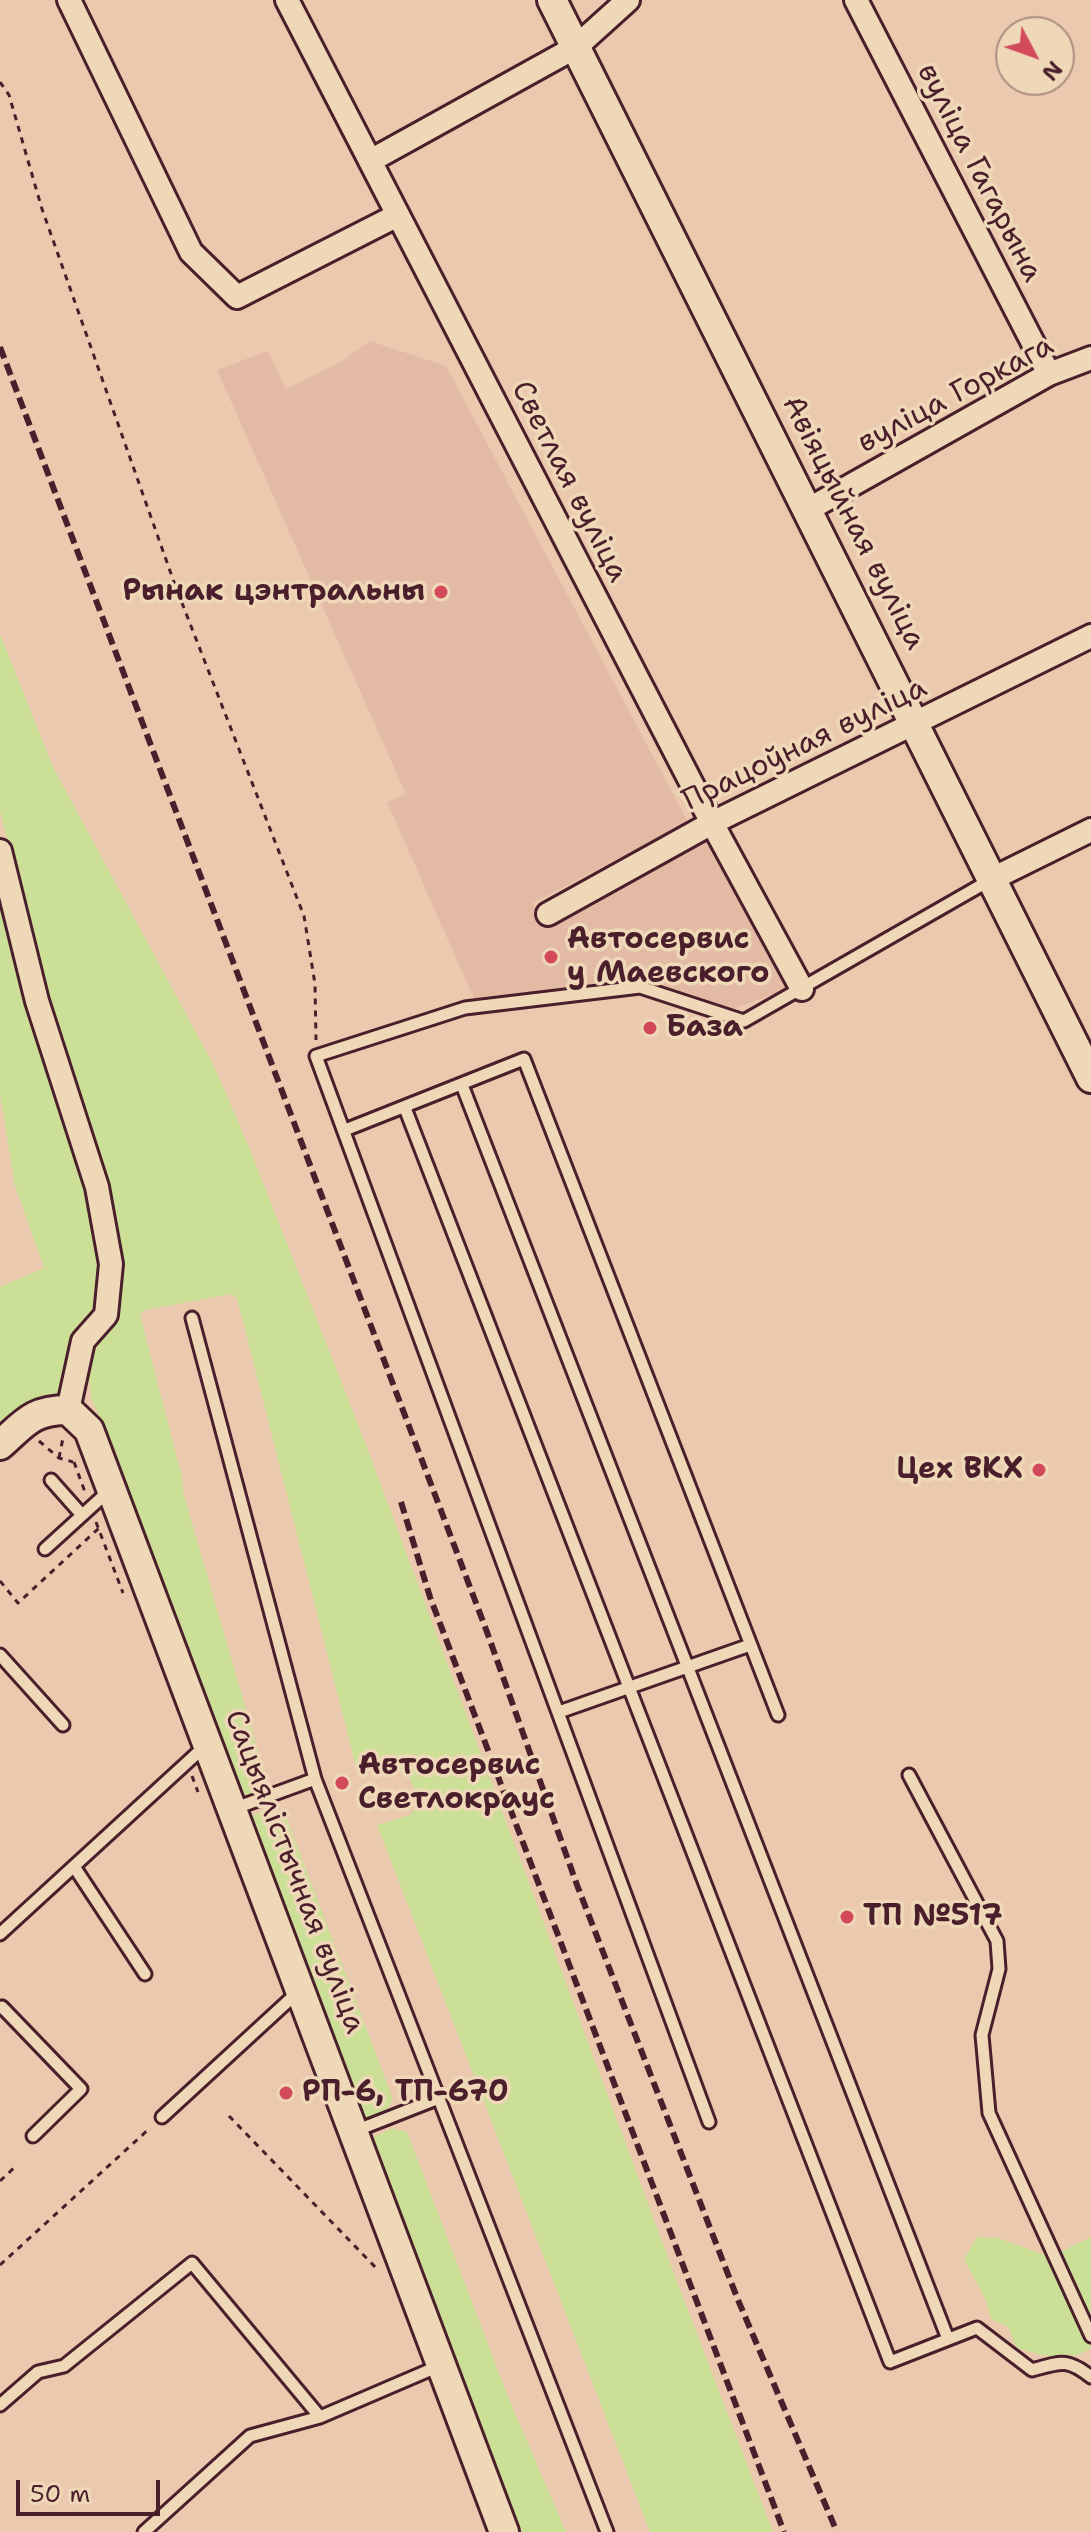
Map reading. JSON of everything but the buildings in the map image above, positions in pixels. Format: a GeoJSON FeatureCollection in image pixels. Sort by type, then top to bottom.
{"type":"FeatureCollection","features":[{"type":"Feature","properties":{"kind":"street"},"geometry":{"type":"LineString","coordinates":[[69,0],[191,252],[237,297],[398,215]]}},
{"type":"Feature","properties":{"kind":"street","name":"Светлая вуліца"},"geometry":{"type":"LineString","coordinates":[[287,0],[712,823],[802,989]]}},
{"type":"Feature","properties":{"kind":"street","name":"Авіяцыйная вуліца"},"geometry":{"type":"LineString","coordinates":[[552,0],[1091,1078]]}},
{"type":"Feature","properties":{"kind":"street"},"geometry":{"type":"LineString","coordinates":[[370,161],[576,47],[628,0]]}},
{"type":"Feature","properties":{"kind":"street","name":"вуліца Гагарына"},"geometry":{"type":"LineString","coordinates":[[856,0],[1049,374]]}},
{"type":"Feature","properties":{"kind":"street","name":"вуліца Горкага"},"geometry":{"type":"LineString","coordinates":[[809,509],[1049,374],[1091,358]]}},
{"type":"Feature","properties":{"kind":"street","name":"Працоўная вуліца"},"geometry":{"type":"LineString","coordinates":[[548,914],[712,823],[1091,636]]}},
{"type":"Feature","properties":{"kind":"street"},"geometry":{"type":"LineString","coordinates":[[992,879],[1091,830]]}},
{"type":"Feature","properties":{"kind":"street"},"geometry":{"type":"LineString","coordinates":[[0,851],[37,1001],[97,1187],[111,1264],[106,1315],[83,1341],[68,1410],[45,1410],[25,1422],[0,1445]]}},
{"type":"Feature","properties":{"kind":"street","name":"Сацыялістычная вуліца"},"geometry":{"type":"LineString","coordinates":[[68,1410],[89,1430],[95,1503],[209,1743],[504,2532]]}},
{"type":"Feature","properties":{"kind":"lane"},"geometry":{"type":"LineString","coordinates":[[709,2122],[316,1056],[465,1008],[640,987],[744,1021],[992,879]]}},
{"type":"Feature","properties":{"kind":"lane"},"geometry":{"type":"LineString","coordinates":[[345,1130],[524,1059],[778,1715]]}},
{"type":"Feature","properties":{"kind":"lane"},"geometry":{"type":"LineString","coordinates":[[462,1085],[948,2339]]}},
{"type":"Feature","properties":{"kind":"lane"},"geometry":{"type":"LineString","coordinates":[[405,1108],[890,2362],[977,2328],[1032,2370],[1054,2364],[1075,2364],[1091,2377]]}},
{"type":"Feature","properties":{"kind":"lane"},"geometry":{"type":"LineString","coordinates":[[192,1318],[315,1779],[607,2532]]}},
{"type":"Feature","properties":{"kind":"lane"},"geometry":{"type":"LineString","coordinates":[[45,1549],[95,1503],[51,1480]]}},
{"type":"Feature","properties":{"kind":"lane"},"geometry":{"type":"LineString","coordinates":[[559,1712],[750,1645]]}},
{"type":"Feature","properties":{"kind":"lane"},"geometry":{"type":"LineString","coordinates":[[0,1655],[63,1725]]}},
{"type":"Feature","properties":{"kind":"lane"},"geometry":{"type":"LineString","coordinates":[[0,1934],[209,1743]]}},
{"type":"Feature","properties":{"kind":"lane"},"geometry":{"type":"LineString","coordinates":[[909,1775],[997,1941],[999,1969],[982,2035],[989,2113],[1091,2336]]}},
{"type":"Feature","properties":{"kind":"lane"},"geometry":{"type":"LineString","coordinates":[[233,1809],[315,1779]]}},
{"type":"Feature","properties":{"kind":"lane"},"geometry":{"type":"LineString","coordinates":[[75,1868],[145,1974]]}},
{"type":"Feature","properties":{"kind":"lane"},"geometry":{"type":"LineString","coordinates":[[162,2117],[301,1988]]}},
{"type":"Feature","properties":{"kind":"lane"},"geometry":{"type":"LineString","coordinates":[[0,2008],[81,2089],[33,2136]]}},
{"type":"Feature","properties":{"kind":"lane"},"geometry":{"type":"LineString","coordinates":[[355,2131],[439,2098]]}},
{"type":"Feature","properties":{"kind":"lane"},"geometry":{"type":"LineString","coordinates":[[0,2405],[38,2372],[64,2366],[192,2263],[320,2417]]}},
{"type":"Feature","properties":{"kind":"lane"},"geometry":{"type":"LineString","coordinates":[[144,2532],[250,2436],[320,2417],[443,2365]]}},
{"type":"Feature","properties":{"kind":"path"},"geometry":{"type":"LineString","coordinates":[[0,82],[9,95],[42,209],[175,585],[304,916],[315,984],[316,1056]]}},
{"type":"Feature","properties":{"kind":"path"},"geometry":{"type":"LineString","coordinates":[[35,1435],[44,1448],[59,1458],[74,1462],[95,1503],[99,1528],[126,1600]]}},
{"type":"Feature","properties":{"kind":"path"},"geometry":{"type":"LineString","coordinates":[[74,1462],[83,1456]]}},
{"type":"Feature","properties":{"kind":"path"},"geometry":{"type":"LineString","coordinates":[[0,1581],[18,1603],[99,1528]]}},
{"type":"Feature","properties":{"kind":"path"},"geometry":{"type":"LineString","coordinates":[[229,2116],[385,2277]]}},
{"type":"Feature","properties":{"kind":"path"},"geometry":{"type":"LineString","coordinates":[[0,2265],[162,2117]]}},
{"type":"Feature","properties":{"kind":"path"},"geometry":{"type":"LineString","coordinates":[[0,2181],[16,2166]]}},
{"type":"Feature","properties":{"kind":"shaded area","name":"Рынак цэнтральны"},"geometry":{"type":"Polygon","coordinates":[[[370,341],[446,366],[688,822],[533,903],[543,924],[716,835],[791,988],[730,1010],[655,992],[573,1000],[476,1003],[387,802],[406,794],[217,370],[268,351],[286,389],[339,363],[370,341]]]}},
{"type":"Feature","properties":{"kind":"green space"},"geometry":{"type":"Polygon","coordinates":[[[0,634],[53,767],[214,1066],[249,1147],[365,1442],[773,2532],[650,2532],[377,1825],[410,1815],[420,1803],[408,1774],[389,1766],[357,1771],[237,1298],[232,1294],[145,1310],[140,1315],[182,1477],[183,1492],[268,1785],[251,1796],[235,1792],[231,1785],[112,1447],[91,1397],[87,1361],[114,1324],[116,1244],[99,1161],[44,986],[0,811],[0,634]]]}},
{"type":"Feature","properties":{"kind":"green space"},"geometry":{"type":"Polygon","coordinates":[[[0,885],[91,1197],[100,1258],[99,1303],[76,1343],[62,1398],[0,1434],[0,1287],[44,1268],[15,1186],[0,1094],[0,885]]]}},
{"type":"Feature","properties":{"kind":"green space"},"geometry":{"type":"Polygon","coordinates":[[[267,1808],[285,1814],[393,2099],[387,2110],[369,2118],[355,2110],[248,1829],[253,1816],[267,1808]]]}},
{"type":"Feature","properties":{"kind":"green space"},"geometry":{"type":"Polygon","coordinates":[[[392,2128],[407,2132],[509,2399],[566,2532],[522,2532],[368,2149],[372,2138],[392,2128]]]}},
{"type":"Feature","properties":{"kind":"green space"},"geometry":{"type":"Polygon","coordinates":[[[977,2237],[998,2238],[1050,2257],[1091,2237],[1091,2348],[1064,2357],[1033,2353],[1016,2347],[1008,2327],[991,2319],[985,2299],[964,2259],[977,2237]]]}},
{"type":"Feature","properties":{"kind":"railway"},"geometry":{"type":"LineString","coordinates":[[0,347],[487,1632],[577,1885],[738,2300],[837,2532]]}},
{"type":"Feature","properties":{"kind":"railway"},"geometry":{"type":"LineString","coordinates":[[401,1502],[430,1597],[784,2532]]}},
{"type":"Feature","properties":{"kind":"place","name":"Рынак цэнтральны"},"geometry":{"type":"Point","coordinates":[441,592]}},
{"type":"Feature","properties":{"kind":"place","name":"Автосервис у Маевского"},"geometry":{"type":"Point","coordinates":[551,957]}},
{"type":"Feature","properties":{"kind":"place","name":"База"},"geometry":{"type":"Point","coordinates":[650,1028]}},
{"type":"Feature","properties":{"kind":"place","name":"Цех ВКХ"},"geometry":{"type":"Point","coordinates":[1039,1470]}},
{"type":"Feature","properties":{"kind":"place","name":"Автосервис Светлокраус"},"geometry":{"type":"Point","coordinates":[342,1783]}},
{"type":"Feature","properties":{"kind":"place","name":"ТП №517"},"geometry":{"type":"Point","coordinates":[847,1917]}},
{"type":"Feature","properties":{"kind":"place","name":"РП-6, ТП-670"},"geometry":{"type":"Point","coordinates":[286,2093]}}]}
